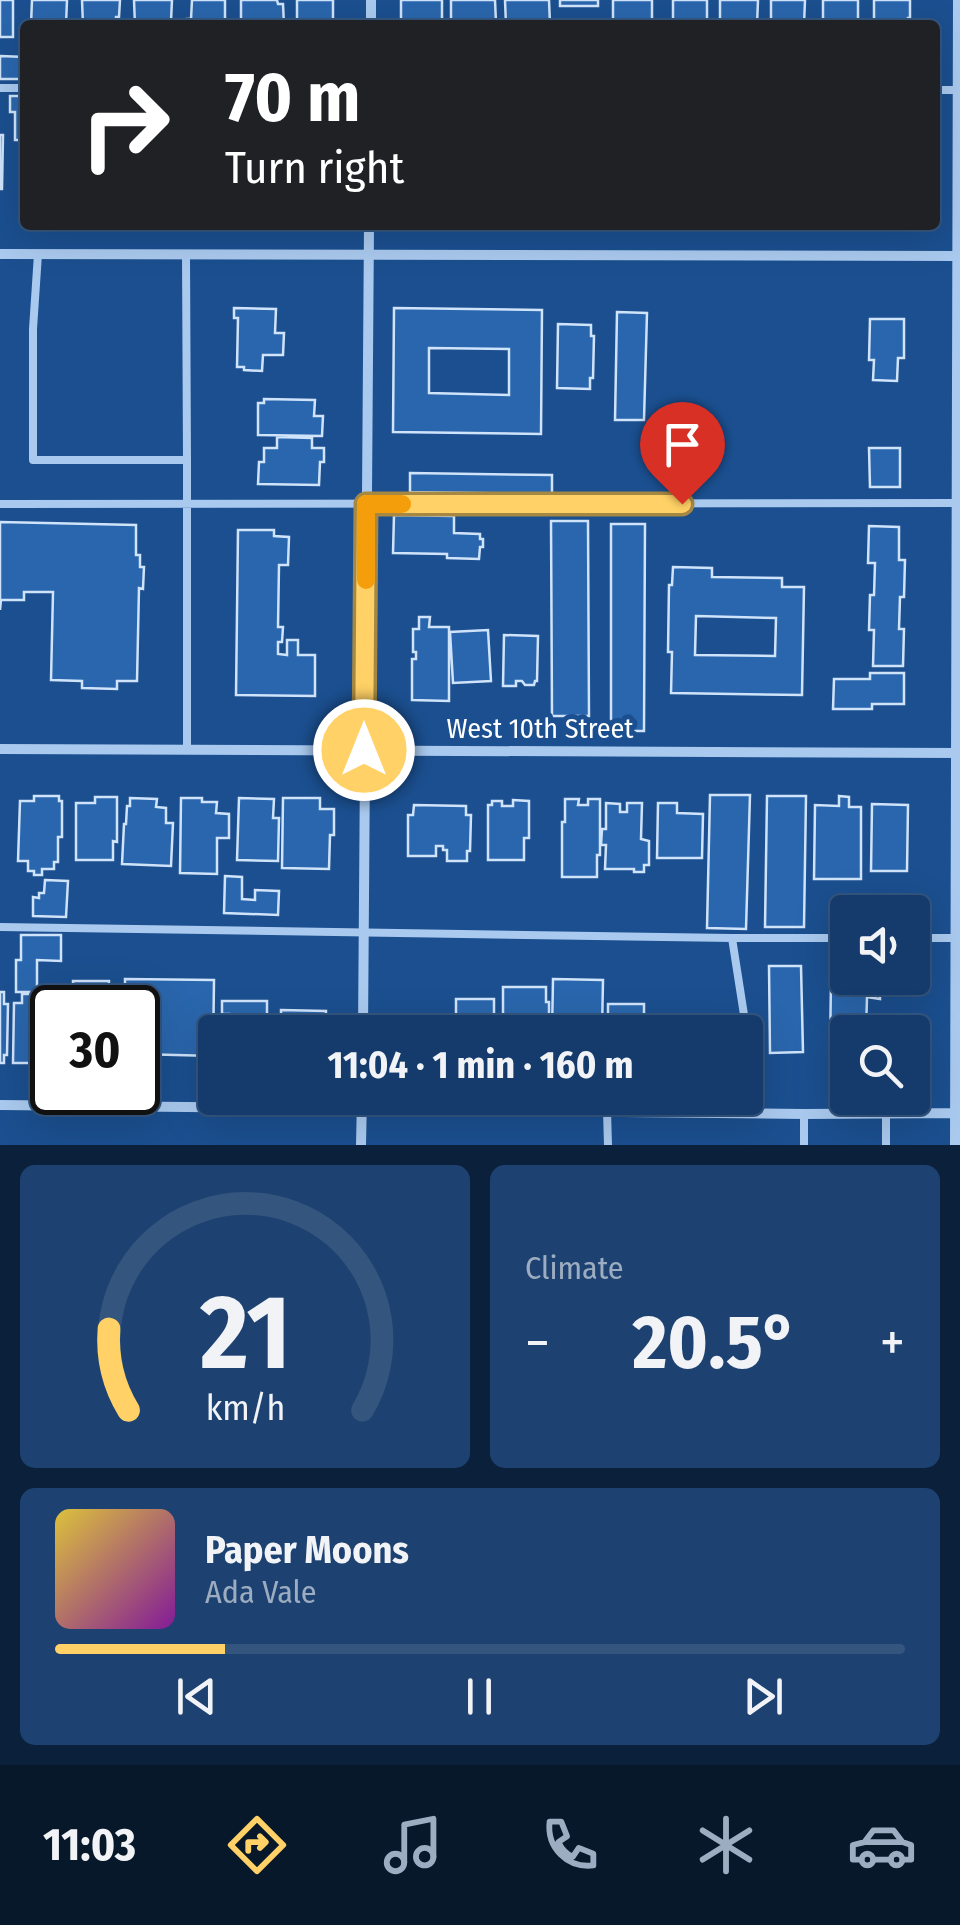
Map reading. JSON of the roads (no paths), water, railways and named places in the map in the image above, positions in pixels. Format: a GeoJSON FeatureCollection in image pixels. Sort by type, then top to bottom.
{"type":"FeatureCollection","features":[{"type":"Feature","properties":{"kind":"street"},"geometry":{"type":"LineString","coordinates":[[955,1145],[958,0]]}},
{"type":"Feature","properties":{"kind":"street"},"geometry":{"type":"LineString","coordinates":[[362,1015],[369,230]]}},
{"type":"Feature","properties":{"kind":"street"},"geometry":{"type":"LineString","coordinates":[[0,254],[959,256]]}},
{"type":"Feature","properties":{"kind":"street","name":"West 10th Street"},"geometry":{"type":"LineString","coordinates":[[0,748],[958,753]]}},
{"type":"Feature","properties":{"kind":"street"},"geometry":{"type":"LineString","coordinates":[[0,1105],[198,1104]]}},
{"type":"Feature","properties":{"kind":"street"},"geometry":{"type":"LineString","coordinates":[[763,1112],[830,1114]]}},
{"type":"Feature","properties":{"kind":"street"},"geometry":{"type":"LineString","coordinates":[[930,1113],[955,1113]]}},
{"type":"Feature","properties":{"kind":"street"},"geometry":{"type":"LineString","coordinates":[[361,1145],[362,1115]]}},
{"type":"Feature","properties":{"kind":"lane"},"geometry":{"type":"LineString","coordinates":[[38,254],[33,330],[33,460],[186,460]]}},
{"type":"Feature","properties":{"kind":"lane"},"geometry":{"type":"LineString","coordinates":[[186,255],[187,750]]}},
{"type":"Feature","properties":{"kind":"lane"},"geometry":{"type":"LineString","coordinates":[[0,504],[959,504]]}},
{"type":"Feature","properties":{"kind":"lane"},"geometry":{"type":"LineString","coordinates":[[0,927],[830,938]]}},
{"type":"Feature","properties":{"kind":"lane"},"geometry":{"type":"LineString","coordinates":[[732,938],[744,1015]]}},
{"type":"Feature","properties":{"kind":"lane"},"geometry":{"type":"LineString","coordinates":[[930,938],[958,938]]}},
{"type":"Feature","properties":{"kind":"lane"},"geometry":{"type":"LineString","coordinates":[[804,1114],[804,1145]]}},
{"type":"Feature","properties":{"kind":"lane"},"geometry":{"type":"LineString","coordinates":[[607,1115],[608,1145]]}},
{"type":"Feature","properties":{"kind":"lane"},"geometry":{"type":"LineString","coordinates":[[886,1115],[886,1145]]}}]}
